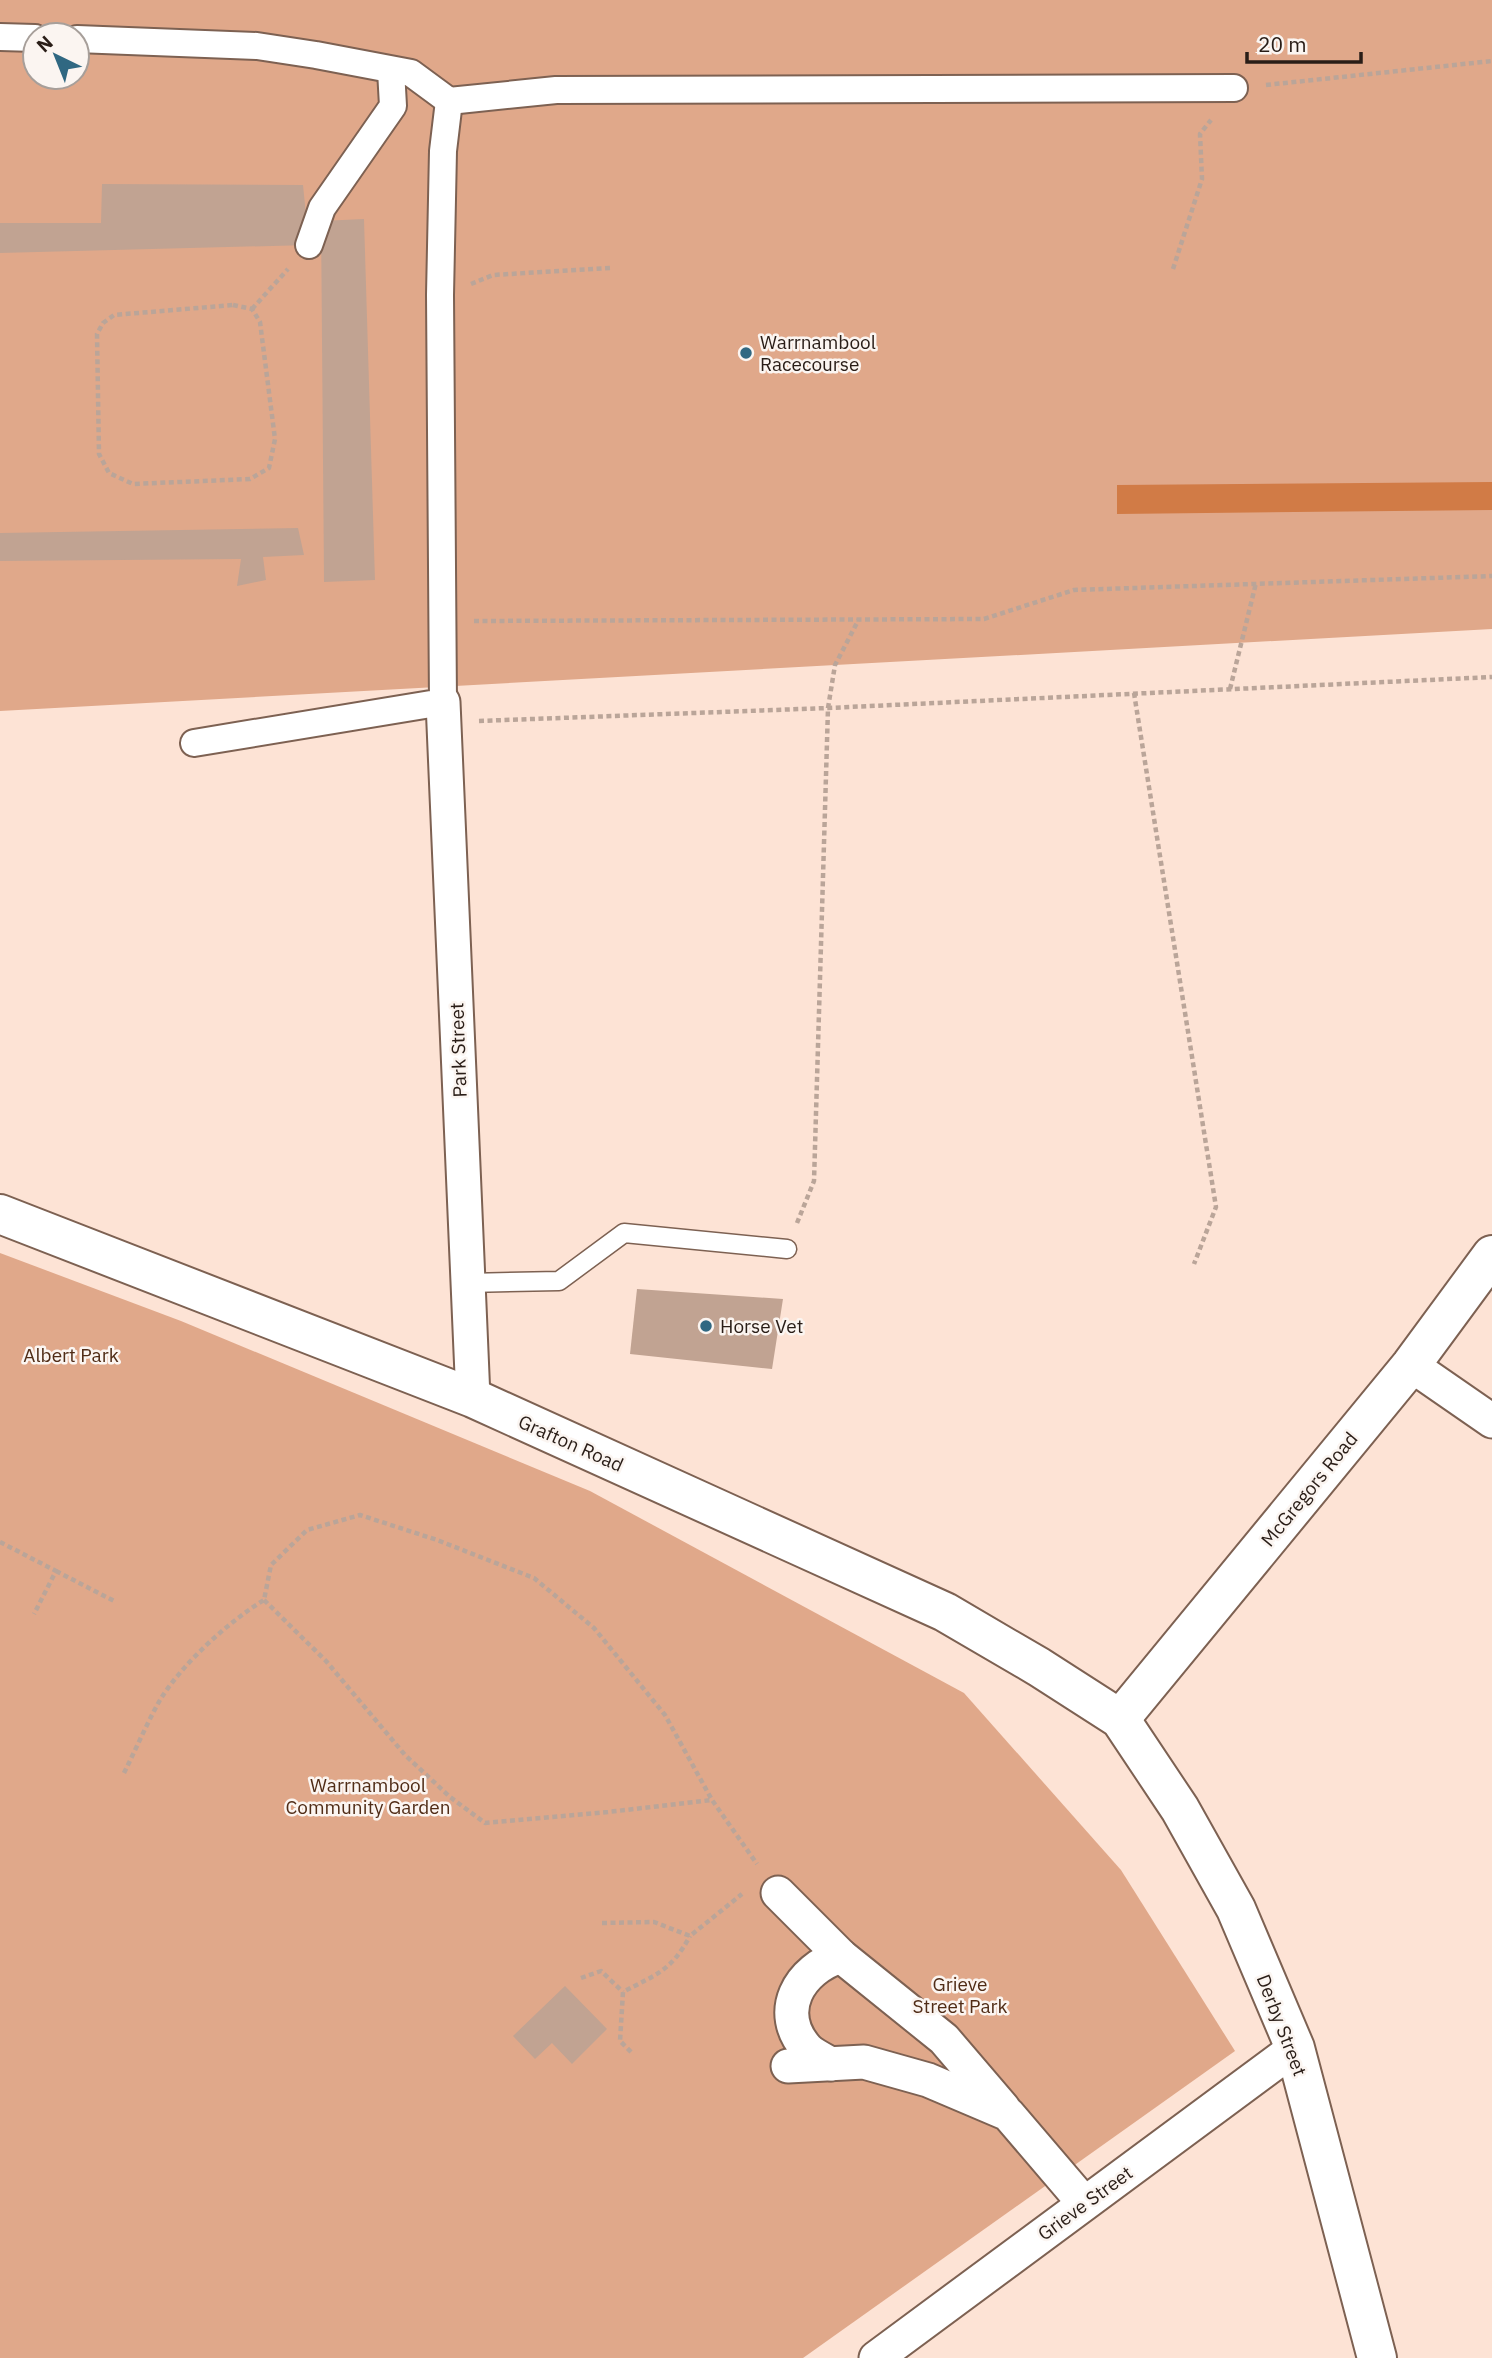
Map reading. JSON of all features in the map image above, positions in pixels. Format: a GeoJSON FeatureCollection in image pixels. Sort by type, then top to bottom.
{"type":"FeatureCollection","features":[{"type":"Feature","properties":{"kind":"street"},"geometry":{"type":"LineString","coordinates":[[0,37],[21,38]]}},
{"type":"Feature","properties":{"kind":"street"},"geometry":{"type":"LineString","coordinates":[[91,40],[257,46],[411,73],[449,101],[556,90],[1234,88]]}},
{"type":"Feature","properties":{"kind":"street"},"geometry":{"type":"LineString","coordinates":[[309,245],[322,208],[393,106],[391,70]]}},
{"type":"Feature","properties":{"kind":"street"},"geometry":{"type":"LineString","coordinates":[[194,743],[443,712],[440,295],[443,151],[449,101]]}},
{"type":"Feature","properties":{"kind":"street","name":"Park Street"},"geometry":{"type":"LineString","coordinates":[[443,712],[473,1398]]}},
{"type":"Feature","properties":{"kind":"street","name":"Grafton Road"},"geometry":{"type":"LineString","coordinates":[[0,1214],[473,1398],[945,1612],[1040,1667],[1119,1719]]}},
{"type":"Feature","properties":{"kind":"street","name":"McGregors Road"},"geometry":{"type":"LineString","coordinates":[[1119,1719],[1411,1364],[1492,1255]]}},
{"type":"Feature","properties":{"kind":"street"},"geometry":{"type":"LineString","coordinates":[[1411,1364],[1492,1421]]}},
{"type":"Feature","properties":{"kind":"street","name":"Derby Street"},"geometry":{"type":"LineString","coordinates":[[1119,1719],[1180,1810],[1236,1909],[1295,2048],[1377,2358]]}},
{"type":"Feature","properties":{"kind":"street"},"geometry":{"type":"LineString","coordinates":[[771,1884],[841,1956],[944,2039],[1084,2203]]}},
{"type":"Feature","properties":{"kind":"street"},"geometry":{"type":"LineString","coordinates":[[831,2064],[808,2050],[794,2025],[794,1997],[804,1977],[825,1961],[841,1956]]}},
{"type":"Feature","properties":{"kind":"street","name":"Grieve Street"},"geometry":{"type":"LineString","coordinates":[[876,2358],[1295,2048]]}},
{"type":"Feature","properties":{"kind":"street"},"geometry":{"type":"LineString","coordinates":[[788,2066],[864,2062],[928,2080],[1008,2114]]}},
{"type":"Feature","properties":{"kind":"lane"},"geometry":{"type":"LineString","coordinates":[[468,1283],[559,1280],[624,1233],[787,1249]]}},
{"type":"Feature","properties":{"kind":"path"},"geometry":{"type":"LineString","coordinates":[[1173,269],[1202,179],[1200,134],[1234,88],[1492,61]]}},
{"type":"Feature","properties":{"kind":"path"},"geometry":{"type":"LineString","coordinates":[[252,309],[309,245]]}},
{"type":"Feature","properties":{"kind":"path"},"geometry":{"type":"LineString","coordinates":[[440,295],[493,275],[610,268]]}},
{"type":"Feature","properties":{"kind":"path"},"geometry":{"type":"LineString","coordinates":[[233,304],[252,309],[260,322],[275,439],[269,468],[250,479],[133,484],[110,473],[99,454],[97,334],[103,323],[114,315],[233,304]]}},
{"type":"Feature","properties":{"kind":"path"},"geometry":{"type":"LineString","coordinates":[[442,622],[985,619],[1074,590],[1492,576]]}},
{"type":"Feature","properties":{"kind":"path"},"geometry":{"type":"LineString","coordinates":[[1230,689],[1256,583]]}},
{"type":"Feature","properties":{"kind":"path"},"geometry":{"type":"LineString","coordinates":[[787,1249],[814,1181],[828,708],[835,665],[859,619]]}},
{"type":"Feature","properties":{"kind":"path"},"geometry":{"type":"LineString","coordinates":[[443,712],[828,708],[1492,677]]}},
{"type":"Feature","properties":{"kind":"path"},"geometry":{"type":"LineString","coordinates":[[1134,693],[1216,1207],[1194,1264]]}},
{"type":"Feature","properties":{"kind":"path"},"geometry":{"type":"LineString","coordinates":[[124,1773],[161,1699],[199,1652],[239,1615],[264,1600],[271,1565],[307,1530],[360,1515],[438,1539],[534,1578],[594,1628],[665,1715],[712,1800],[771,1884],[690,1936],[668,1968],[622,1992]]}},
{"type":"Feature","properties":{"kind":"path"},"geometry":{"type":"LineString","coordinates":[[0,1542],[116,1602]]}},
{"type":"Feature","properties":{"kind":"path"},"geometry":{"type":"LineString","coordinates":[[34,1614],[56,1571]]}},
{"type":"Feature","properties":{"kind":"path"},"geometry":{"type":"LineString","coordinates":[[264,1600],[326,1661],[405,1755],[450,1797],[485,1824],[712,1800]]}},
{"type":"Feature","properties":{"kind":"path"},"geometry":{"type":"LineString","coordinates":[[602,1923],[654,1922],[690,1936]]}},
{"type":"Feature","properties":{"kind":"path"},"geometry":{"type":"LineString","coordinates":[[581,1978],[601,1971],[622,1992],[620,2041],[631,2052]]}},
{"type":"Feature","properties":{"kind":"green space","name":"Warrnambool Racecourse"},"geometry":{"type":"Polygon","coordinates":[[[0,0],[1492,0],[1492,629],[0,711],[0,0]]]}},
{"type":"Feature","properties":{"kind":"green space","name":"Warrnambool Community Garden"},"geometry":{"type":"Polygon","coordinates":[[[0,1253],[181,1321],[590,1491],[964,1693],[1121,1870],[1235,2051],[803,2358],[0,2358],[0,1253]]]}},
{"type":"Feature","properties":{"kind":"shaded area"},"geometry":{"type":"Polygon","coordinates":[[[1492,482],[1492,510],[1117,514],[1117,485],[1492,482]]]}},
{"type":"Feature","properties":{"kind":"building"},"geometry":{"type":"Polygon","coordinates":[[[102,184],[303,185],[309,245],[0,253],[0,223],[101,223],[102,184]]]}},
{"type":"Feature","properties":{"kind":"building"},"geometry":{"type":"Polygon","coordinates":[[[364,219],[375,580],[324,582],[321,221],[364,219]]]}},
{"type":"Feature","properties":{"kind":"building"},"geometry":{"type":"Polygon","coordinates":[[[298,528],[304,555],[263,557],[266,580],[237,586],[241,559],[0,561],[0,533],[298,528]]]}},
{"type":"Feature","properties":{"kind":"building","name":"Horse Vet"},"geometry":{"type":"Polygon","coordinates":[[[637,1289],[783,1299],[772,1369],[630,1354],[637,1289]]]}},
{"type":"Feature","properties":{"kind":"building"},"geometry":{"type":"Polygon","coordinates":[[[565,1986],[607,2029],[572,2064],[552,2043],[535,2059],[513,2036],[565,1986]]]}},
{"type":"Feature","properties":{"kind":"place","name":"Warrnambool Racecourse"},"geometry":{"type":"Point","coordinates":[746,353]}},
{"type":"Feature","properties":{"kind":"place","name":"Horse Vet"},"geometry":{"type":"Point","coordinates":[706,1326]}},
{"type":"Feature","properties":{"kind":"park label","name":"Albert Park"},"geometry":{"type":"Point","coordinates":[71,1355]}},
{"type":"Feature","properties":{"kind":"park label","name":"Grieve Street Park"},"geometry":{"type":"Point","coordinates":[960,1995]}}]}
